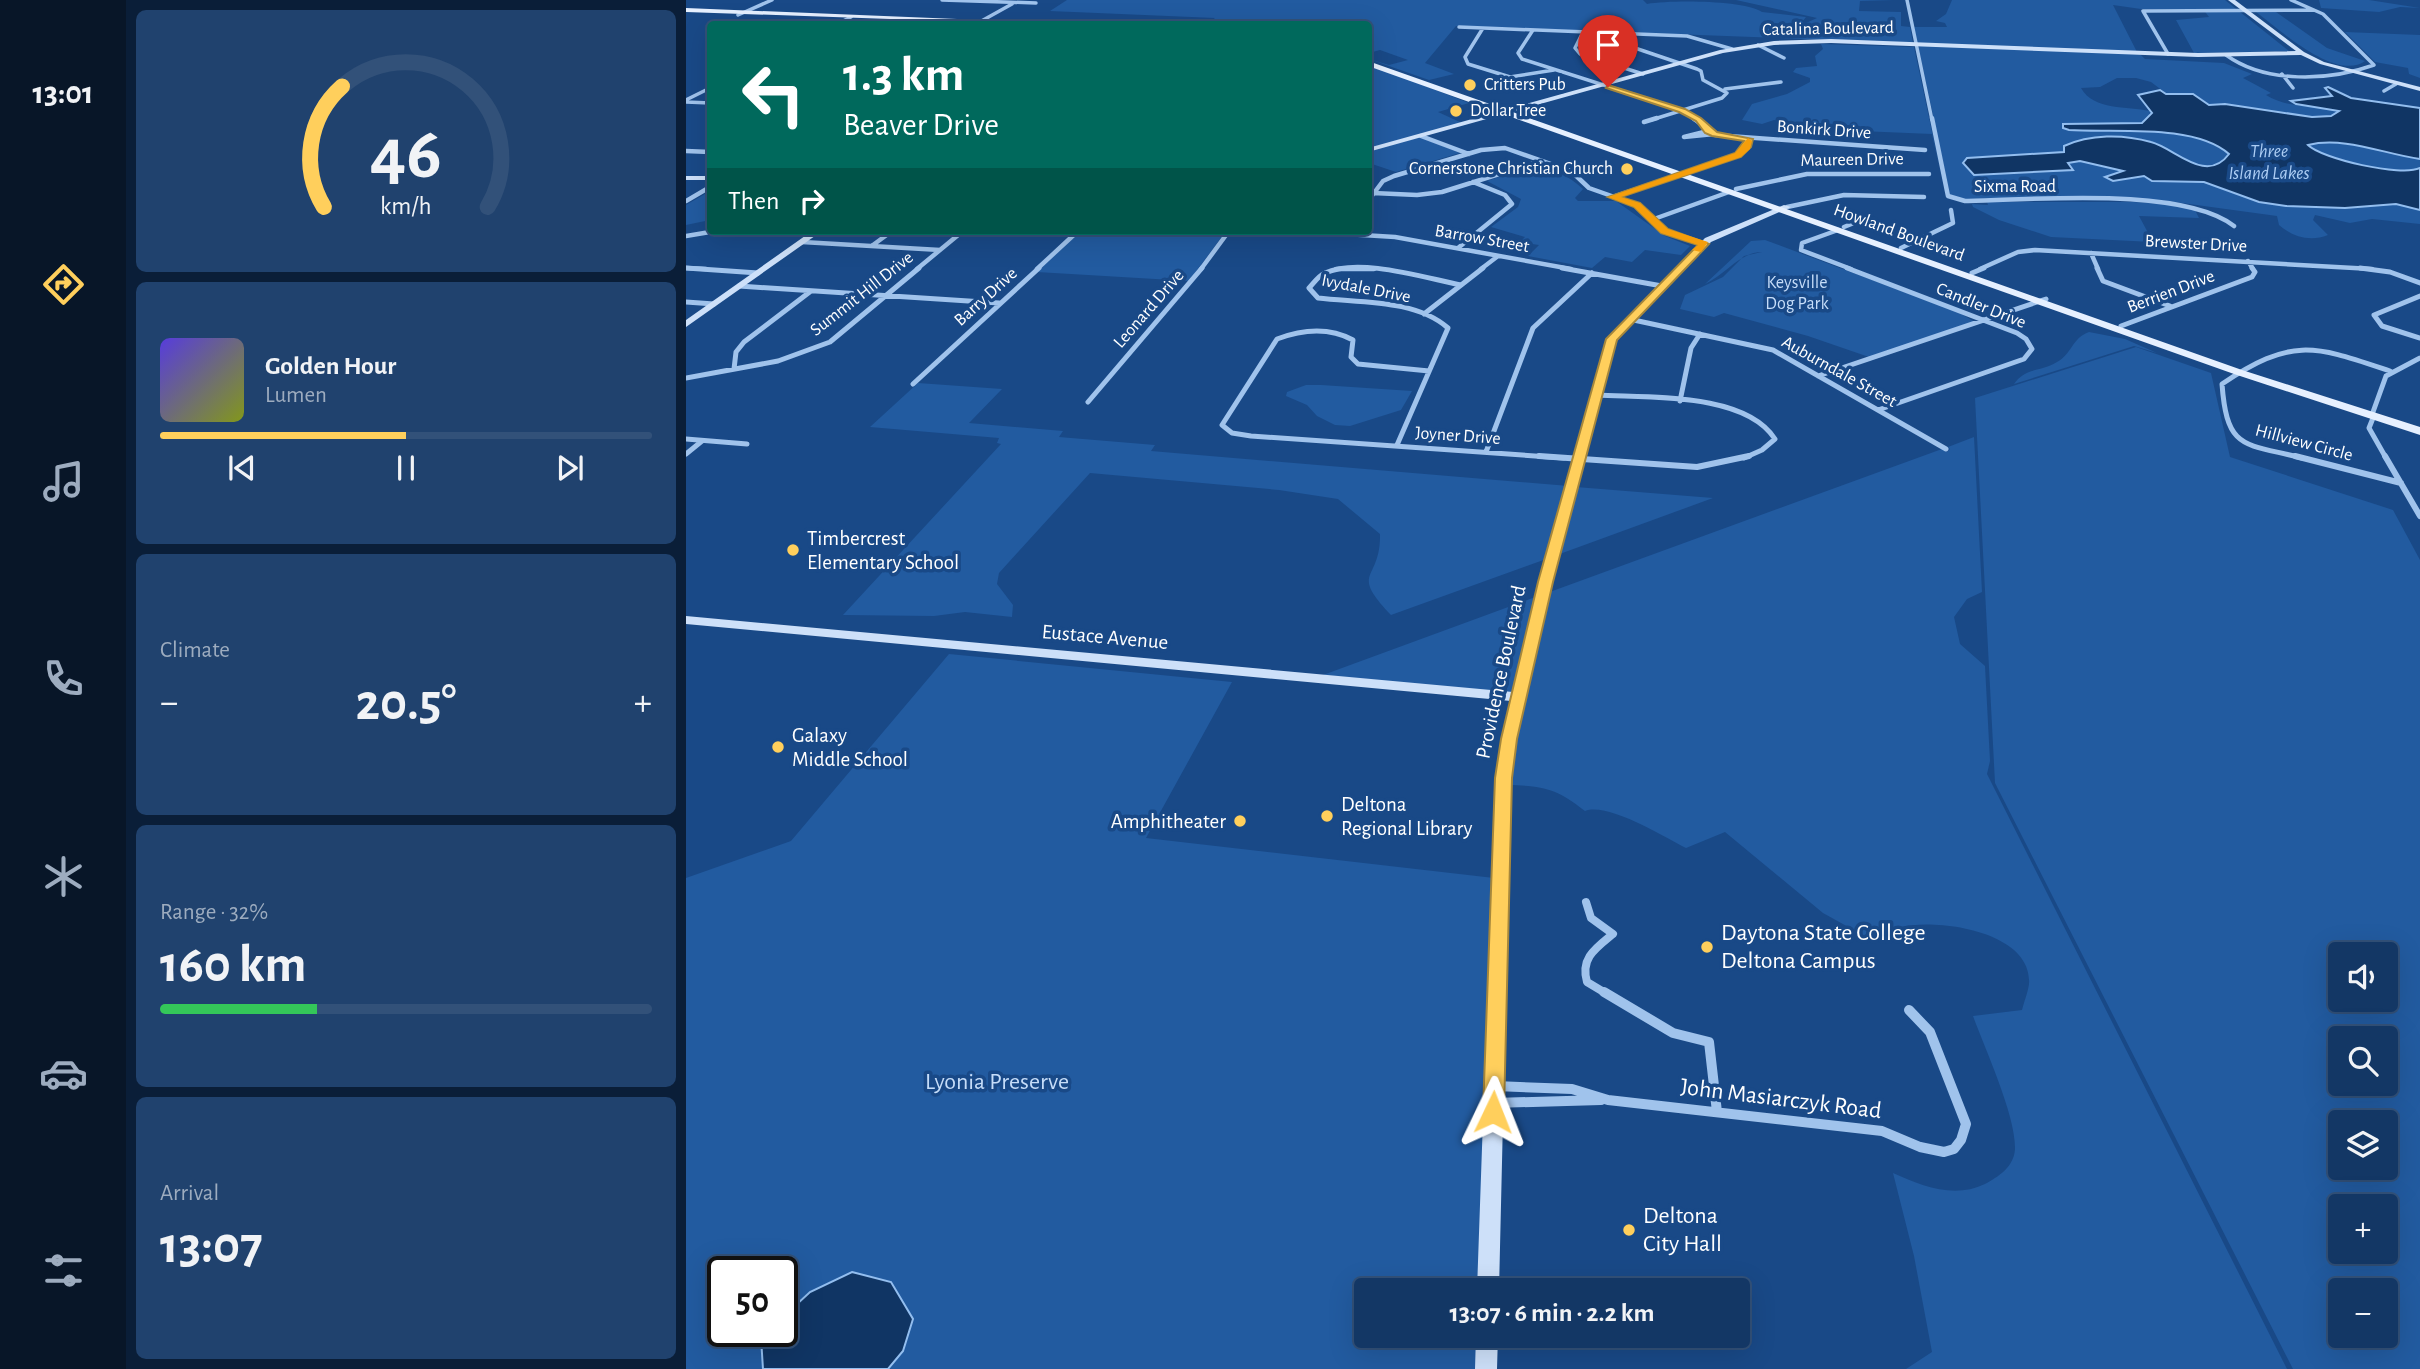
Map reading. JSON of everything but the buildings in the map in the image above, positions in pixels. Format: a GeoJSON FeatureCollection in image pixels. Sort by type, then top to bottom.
{"type":"FeatureCollection","features":[{"type":"Feature","properties":{"kind":"main road"},"geometry":{"type":"LineString","coordinates":[[686,12],[914,21]]}},
{"type":"Feature","properties":{"kind":"main road","name":"Howland Boulevard"},"geometry":{"type":"LineString","coordinates":[[1372,63],[1972,273],[2241,371]]}},
{"type":"Feature","properties":{"kind":"main road","name":"Howland Boulevard"},"geometry":{"type":"LineString","coordinates":[[1841,228],[2241,371],[2420,431]]}},
{"type":"Feature","properties":{"kind":"main road"},"geometry":{"type":"LineString","coordinates":[[2373,415],[2420,426]]}},
{"type":"Feature","properties":{"kind":"street"},"geometry":{"type":"LineString","coordinates":[[740,14],[772,0]]}},
{"type":"Feature","properties":{"kind":"street"},"geometry":{"type":"LineString","coordinates":[[942,0],[1036,3]]}},
{"type":"Feature","properties":{"kind":"street","name":"Sixma Road"},"geometry":{"type":"LineString","coordinates":[[1907,0],[1948,195],[1965,201],[2180,203],[2218,213],[2231,220],[2234,226]]}},
{"type":"Feature","properties":{"kind":"street"},"geometry":{"type":"LineString","coordinates":[[2231,0],[2302,53],[2348,72],[2420,89]]}},
{"type":"Feature","properties":{"kind":"street"},"geometry":{"type":"LineString","coordinates":[[2226,55],[2251,70],[2282,74],[2320,75],[2348,72],[2374,64],[2317,10],[2291,0]]}},
{"type":"Feature","properties":{"kind":"street"},"geometry":{"type":"LineString","coordinates":[[984,21],[1017,1]]}},
{"type":"Feature","properties":{"kind":"street"},"geometry":{"type":"LineString","coordinates":[[2168,54],[2143,11],[2317,10]]}},
{"type":"Feature","properties":{"kind":"street"},"geometry":{"type":"LineString","coordinates":[[842,21],[849,18]]}},
{"type":"Feature","properties":{"kind":"street"},"geometry":{"type":"LineString","coordinates":[[1458,27],[1695,37],[1732,49]]}},
{"type":"Feature","properties":{"kind":"street"},"geometry":{"type":"LineString","coordinates":[[1483,28],[1465,57],[1468,64],[1509,79],[1527,78],[1554,70]]}},
{"type":"Feature","properties":{"kind":"street","name":"Bonkirk Drive"},"geometry":{"type":"LineString","coordinates":[[1533,30],[1519,57],[1682,110],[1699,119],[1708,131],[1714,134],[1749,139],[1925,150]]}},
{"type":"Feature","properties":{"kind":"street"},"geometry":{"type":"LineString","coordinates":[[1583,32],[1574,48],[1580,54],[1643,74]]}},
{"type":"Feature","properties":{"kind":"street"},"geometry":{"type":"LineString","coordinates":[[1633,34],[1630,43],[1632,47],[1701,71],[1703,80],[1725,89],[1781,82]]}},
{"type":"Feature","properties":{"kind":"street","name":"Catalina Boulevard"},"geometry":{"type":"LineString","coordinates":[[1372,149],[1680,63],[1758,45],[1816,41],[2168,54],[2302,53]]}},
{"type":"Feature","properties":{"kind":"street"},"geometry":{"type":"LineString","coordinates":[[1758,45],[1784,58]]}},
{"type":"Feature","properties":{"kind":"street"},"geometry":{"type":"LineString","coordinates":[[2282,74],[2294,88]]}},
{"type":"Feature","properties":{"kind":"street"},"geometry":{"type":"LineString","coordinates":[[2384,91],[2396,84]]}},
{"type":"Feature","properties":{"kind":"street"},"geometry":{"type":"LineString","coordinates":[[1644,122],[1725,97],[1725,89]]}},
{"type":"Feature","properties":{"kind":"street"},"geometry":{"type":"LineString","coordinates":[[686,101],[707,90]]}},
{"type":"Feature","properties":{"kind":"street"},"geometry":{"type":"LineString","coordinates":[[686,101],[707,103]]}},
{"type":"Feature","properties":{"kind":"street"},"geometry":{"type":"LineString","coordinates":[[1708,131],[1684,137],[1714,134]]}},
{"type":"Feature","properties":{"kind":"street"},"geometry":{"type":"LineString","coordinates":[[1421,136],[1469,154]]}},
{"type":"Feature","properties":{"kind":"street"},"geometry":{"type":"LineString","coordinates":[[1612,197],[1743,152],[1749,139]]}},
{"type":"Feature","properties":{"kind":"street"},"geometry":{"type":"LineString","coordinates":[[1373,193],[1383,181],[1394,176],[1492,148],[1505,148],[1571,171],[1589,188],[1637,205],[1665,231],[1704,244]]}},
{"type":"Feature","properties":{"kind":"street"},"geometry":{"type":"LineString","coordinates":[[686,151],[707,152]]}},
{"type":"Feature","properties":{"kind":"street"},"geometry":{"type":"LineString","coordinates":[[1373,193],[1431,194],[1541,161]]}},
{"type":"Feature","properties":{"kind":"street","name":"Maureen Drive"},"geometry":{"type":"LineString","coordinates":[[1654,219],[1770,179],[1811,173],[1929,174]]}},
{"type":"Feature","properties":{"kind":"street"},"geometry":{"type":"LineString","coordinates":[[686,178],[707,178]]}},
{"type":"Feature","properties":{"kind":"street"},"geometry":{"type":"LineString","coordinates":[[1458,248],[1512,204],[1508,197],[1473,182]]}},
{"type":"Feature","properties":{"kind":"street"},"geometry":{"type":"LineString","coordinates":[[686,201],[707,189]]}},
{"type":"Feature","properties":{"kind":"street"},"geometry":{"type":"LineString","coordinates":[[1784,209],[1844,195],[1924,197]]}},
{"type":"Feature","properties":{"kind":"street","name":"Providence Boulevard"},"geometry":{"type":"LineString","coordinates":[[1488,1278],[1503,778],[1546,582],[1611,339],[1704,244],[1716,235],[1784,209]]}},
{"type":"Feature","properties":{"kind":"street","name":"Sixma Road"},"geometry":{"type":"LineString","coordinates":[[1901,248],[1953,223],[1951,211]]}},
{"type":"Feature","properties":{"kind":"street"},"geometry":{"type":"LineString","coordinates":[[1841,228],[1866,218]]}},
{"type":"Feature","properties":{"kind":"street","name":"Candler Drive"},"geometry":{"type":"LineString","coordinates":[[1841,228],[1802,243],[1801,250],[1984,320],[2026,339],[2031,345],[2030,354],[2024,359],[1878,410]]}},
{"type":"Feature","properties":{"kind":"street"},"geometry":{"type":"LineString","coordinates":[[686,236],[707,232]]}},
{"type":"Feature","properties":{"kind":"street"},"geometry":{"type":"LineString","coordinates":[[686,324],[812,235]]}},
{"type":"Feature","properties":{"kind":"street"},"geometry":{"type":"LineString","coordinates":[[873,246],[887,235]]}},
{"type":"Feature","properties":{"kind":"street","name":"Summit Hill Drive"},"geometry":{"type":"LineString","coordinates":[[686,378],[817,349],[958,235]]}},
{"type":"Feature","properties":{"kind":"street","name":"Barry Drive"},"geometry":{"type":"LineString","coordinates":[[913,384],[1073,235]]}},
{"type":"Feature","properties":{"kind":"street","name":"Leonard Drive"},"geometry":{"type":"LineString","coordinates":[[1087,402],[1192,281],[1226,235]]}},
{"type":"Feature","properties":{"kind":"street","name":"Barrow Street"},"geometry":{"type":"LineString","coordinates":[[1371,235],[1458,248],[1662,286]]}},
{"type":"Feature","properties":{"kind":"street"},"geometry":{"type":"LineString","coordinates":[[802,242],[940,250]]}},
{"type":"Feature","properties":{"kind":"street","name":"Brewster Drive"},"geometry":{"type":"LineString","coordinates":[[1972,273],[2027,251],[2365,267],[2420,283]]}},
{"type":"Feature","properties":{"kind":"street"},"geometry":{"type":"LineString","coordinates":[[2091,253],[2103,281],[2171,306]]}},
{"type":"Feature","properties":{"kind":"street"},"geometry":{"type":"LineString","coordinates":[[1424,314],[1498,256]]}},
{"type":"Feature","properties":{"kind":"street","name":"Berrien Drive"},"geometry":{"type":"LineString","coordinates":[[2121,326],[2252,277],[2255,272],[2248,261]]}},
{"type":"Feature","properties":{"kind":"street"},"geometry":{"type":"LineString","coordinates":[[686,268],[758,273]]}},
{"type":"Feature","properties":{"kind":"street","name":"Ivydale Drive"},"geometry":{"type":"LineString","coordinates":[[1397,445],[1448,334],[1448,328],[1438,318],[1424,314],[1366,302],[1318,298],[1312,295],[1309,288],[1322,273],[1341,268],[1389,271],[1461,285]]}},
{"type":"Feature","properties":{"kind":"street"},"geometry":{"type":"LineString","coordinates":[[1486,452],[1533,328],[1592,273]]}},
{"type":"Feature","properties":{"kind":"street"},"geometry":{"type":"LineString","coordinates":[[739,286],[999,303]]}},
{"type":"Feature","properties":{"kind":"street"},"geometry":{"type":"LineString","coordinates":[[734,369],[736,352],[744,342],[812,291]]}},
{"type":"Feature","properties":{"kind":"street"},"geometry":{"type":"LineString","coordinates":[[2420,296],[2374,316],[2382,326],[2420,338]]}},
{"type":"Feature","properties":{"kind":"street"},"geometry":{"type":"LineString","coordinates":[[1818,376],[2043,300]]}},
{"type":"Feature","properties":{"kind":"street"},"geometry":{"type":"LineString","coordinates":[[686,302],[714,304]]}},
{"type":"Feature","properties":{"kind":"street","name":"Auburndale Street"},"geometry":{"type":"LineString","coordinates":[[1629,319],[1773,350],[1946,449]]}},
{"type":"Feature","properties":{"kind":"street","name":"Joyner Drive"},"geometry":{"type":"LineString","coordinates":[[1429,371],[1358,364],[1352,357],[1353,340],[1342,335],[1291,334],[1277,339],[1222,421],[1224,429],[1241,434],[1708,467],[1767,447],[1775,439],[1770,427],[1738,410],[1708,403],[1597,396]]}},
{"type":"Feature","properties":{"kind":"street"},"geometry":{"type":"LineString","coordinates":[[1680,401],[1691,348],[1700,334]]}},
{"type":"Feature","properties":{"kind":"street"},"geometry":{"type":"LineString","coordinates":[[2241,371],[2313,348],[2390,372],[2420,358]]}},
{"type":"Feature","properties":{"kind":"street","name":"Hillview Circle"},"geometry":{"type":"LineString","coordinates":[[2241,371],[2222,384],[2226,426],[2231,434],[2252,445],[2400,483]]}},
{"type":"Feature","properties":{"kind":"street"},"geometry":{"type":"LineString","coordinates":[[2390,372],[2369,428],[2420,516]]}},
{"type":"Feature","properties":{"kind":"street"},"geometry":{"type":"LineString","coordinates":[[686,439],[747,444]]}},
{"type":"Feature","properties":{"kind":"street"},"geometry":{"type":"LineString","coordinates":[[686,454],[703,440]]}},
{"type":"Feature","properties":{"kind":"street","name":"Eustace Avenue"},"geometry":{"type":"LineString","coordinates":[[686,620],[1520,697]]}},
{"type":"Feature","properties":{"kind":"street"},"geometry":{"type":"LineString","coordinates":[[1586,902],[1586,914],[1595,925],[1614,934],[1585,958],[1582,969],[1587,982],[1673,1033],[1709,1042],[1717,1112]]}},
{"type":"Feature","properties":{"kind":"street","name":"John Masiarczyk Road"},"geometry":{"type":"LineString","coordinates":[[1494,1094],[1608,1100],[1882,1131],[1906,1139],[1927,1152],[1943,1153],[1955,1148],[1964,1138],[1966,1124],[1930,1032],[1909,1010]]}},
{"type":"Feature","properties":{"kind":"street","name":"John Masiarczyk Road"},"geometry":{"type":"LineString","coordinates":[[1494,1094],[1572,1089],[1608,1100]]}},
{"type":"Feature","properties":{"kind":"street"},"geometry":{"type":"LineString","coordinates":[[1486,1369],[1487,1348]]}},
{"type":"Feature","properties":{"kind":"green space"},"geometry":{"type":"Polygon","coordinates":[[[1067,0],[1643,0],[1647,4],[1689,2],[1739,5],[1762,12],[1806,17],[1802,22],[1806,23],[1817,18],[1736,0],[1894,0],[1860,1],[1859,11],[1901,12],[1901,26],[1910,27],[1913,43],[1456,26],[1425,63],[1454,74],[1429,80],[1372,60],[1389,65],[1408,60],[1380,50],[1372,52],[1372,21],[1211,21],[1215,18],[1050,11],[1067,0]]]}},
{"type":"Feature","properties":{"kind":"green space"},"geometry":{"type":"Polygon","coordinates":[[[1952,0],[2225,0],[2289,51],[2194,53],[2176,20],[2209,17],[2203,9],[2141,9],[2113,5],[2137,52],[1917,44],[1914,27],[1947,27],[1945,23],[1936,21],[1946,14],[1952,0]]]}},
{"type":"Feature","properties":{"kind":"green space"},"geometry":{"type":"Polygon","coordinates":[[[2319,0],[2369,0],[2420,8],[2400,7],[2379,12],[2321,8],[2319,0]]]}},
{"type":"Feature","properties":{"kind":"green space"},"geometry":{"type":"Polygon","coordinates":[[[2256,12],[2276,12],[2327,48],[2365,61],[2353,66],[2339,65],[2324,59],[2293,41],[2256,12]]]}},
{"type":"Feature","properties":{"kind":"green space"},"geometry":{"type":"Polygon","coordinates":[[[2345,32],[2420,35],[2420,78],[2409,74],[2408,68],[2375,62],[2345,32]]]}},
{"type":"Feature","properties":{"kind":"green space"},"geometry":{"type":"Polygon","coordinates":[[[1821,44],[1914,47],[1944,188],[1932,134],[1836,130],[1774,120],[1762,124],[1742,120],[1752,104],[1787,94],[1810,82],[1810,78],[1793,72],[1796,68],[1817,66],[1815,56],[1823,49],[1821,44]]]}},
{"type":"Feature","properties":{"kind":"green space"},"geometry":{"type":"Polygon","coordinates":[[[1918,45],[2139,53],[2145,59],[2224,63],[2252,74],[2243,78],[2271,93],[2266,95],[2274,99],[2292,105],[2339,110],[2340,116],[2309,116],[2225,104],[2209,105],[2187,93],[2167,94],[2151,82],[2136,78],[2117,78],[2100,87],[2081,88],[2094,101],[2102,104],[2150,111],[2149,118],[2159,125],[2215,145],[2234,159],[2218,168],[2099,166],[2144,174],[2420,204],[2420,224],[2372,219],[2350,223],[2315,215],[2313,220],[2328,235],[2308,238],[2284,229],[2279,225],[2277,216],[2160,200],[1961,199],[1950,195],[1918,45]]]}},
{"type":"Feature","properties":{"kind":"green space"},"geometry":{"type":"Polygon","coordinates":[[[1372,65],[1469,103],[1438,112],[1462,123],[1372,148],[1372,65]]]}},
{"type":"Feature","properties":{"kind":"green space"},"geometry":{"type":"Polygon","coordinates":[[[1420,137],[1460,153],[1396,172],[1372,164],[1372,150],[1420,137]]]}},
{"type":"Feature","properties":{"kind":"green space"},"geometry":{"type":"Polygon","coordinates":[[[2317,141],[2420,158],[2420,170],[2377,170],[2305,148],[2304,143],[2317,141]]]}},
{"type":"Feature","properties":{"kind":"green space"},"geometry":{"type":"Polygon","coordinates":[[[1533,165],[1566,176],[1583,189],[1575,198],[1578,201],[1616,201],[1665,236],[1690,246],[1681,255],[1645,250],[1632,262],[1605,257],[1592,268],[1528,256],[1539,245],[1520,242],[1525,237],[1491,227],[1518,207],[1521,199],[1487,181],[1533,165]]]}},
{"type":"Feature","properties":{"kind":"green space"},"geometry":{"type":"Polygon","coordinates":[[[707,193],[707,221],[686,225],[686,205],[707,193]]]}},
{"type":"Feature","properties":{"kind":"green space"},"geometry":{"type":"Polygon","coordinates":[[[1987,202],[2134,202],[2193,206],[2199,218],[2139,216],[2153,242],[2051,237],[1999,220],[1972,204],[1988,205],[1987,202]]]}},
{"type":"Feature","properties":{"kind":"green space"},"geometry":{"type":"Polygon","coordinates":[[[1076,235],[1223,235],[1189,281],[1037,272],[1076,235]]]}},
{"type":"Feature","properties":{"kind":"green space","name":"Keysville Dog Park"},"geometry":{"type":"Polygon","coordinates":[[[1765,240],[1958,312],[1975,322],[1869,357],[1808,336],[1724,313],[1714,317],[1680,309],[1685,295],[1723,277],[1741,259],[1705,284],[1751,241],[1765,240]]]}},
{"type":"Feature","properties":{"kind":"green space"},"geometry":{"type":"Polygon","coordinates":[[[2089,332],[2125,339],[2157,353],[2134,346],[2014,384],[2028,372],[2062,359],[2079,338],[2089,332]]]}},
{"type":"Feature","properties":{"kind":"green space"},"geometry":{"type":"Polygon","coordinates":[[[2136,347],[2211,373],[2230,457],[2393,510],[2420,560],[2420,1369],[2293,1369],[1995,783],[1975,398],[2136,347]]]}},
{"type":"Feature","properties":{"kind":"green space"},"geometry":{"type":"Polygon","coordinates":[[[918,383],[1002,389],[969,423],[1063,431],[1059,437],[1155,445],[1151,451],[1569,486],[1549,558],[1391,615],[1378,601],[1369,582],[1379,549],[1380,534],[1338,499],[1279,490],[1090,473],[999,573],[997,584],[1013,605],[1012,617],[965,612],[934,616],[843,615],[1001,444],[997,443],[999,438],[870,427],[918,383]]]}},
{"type":"Feature","properties":{"kind":"green space"},"geometry":{"type":"Polygon","coordinates":[[[1306,385],[1412,391],[1401,410],[1350,426],[1335,425],[1317,416],[1307,405],[1286,396],[1287,392],[1306,385]]]}},
{"type":"Feature","properties":{"kind":"green space"},"geometry":{"type":"Polygon","coordinates":[[[1974,437],[1982,592],[1967,599],[1954,617],[1960,644],[1985,666],[1990,761],[1987,774],[2287,1369],[1906,1369],[1932,1352],[1914,1256],[1893,1173],[1938,1189],[1962,1190],[1985,1184],[2000,1175],[2012,1161],[2015,1149],[2011,1119],[1973,1016],[2022,1010],[2029,984],[2026,966],[2016,951],[2000,940],[1980,932],[1936,925],[1896,928],[1870,939],[1823,913],[1725,832],[1686,848],[1621,816],[1607,811],[1585,811],[1566,797],[1549,790],[1508,785],[1513,739],[1547,593],[1942,449],[1947,452],[1950,449],[1948,447],[1974,437]]]}},
{"type":"Feature","properties":{"kind":"green space"},"geometry":{"type":"Polygon","coordinates":[[[1576,487],[1713,498],[1557,555],[1576,487]]]}},
{"type":"Feature","properties":{"kind":"green space"},"geometry":{"type":"Polygon","coordinates":[[[1538,596],[1516,694],[1323,675],[1538,596]]]}},
{"type":"Feature","properties":{"kind":"green space","name":"Lyonia Preserve"},"geometry":{"type":"Polygon","coordinates":[[[949,654],[1232,682],[1146,838],[1494,878],[1479,1278],[1354,1278],[1354,1348],[1477,1348],[1476,1369],[686,1369],[686,878],[791,841],[949,654]]]}},
{"type":"Feature","properties":{"kind":"water","name":"Three Island Lakes"},"geometry":{"type":"Polygon","coordinates":[[[2325,88],[2351,98],[2420,108],[2420,159],[2350,144],[2308,145],[2329,156],[2362,165],[2396,170],[2420,168],[2420,210],[2396,204],[2345,208],[2286,206],[2259,202],[2204,182],[2152,181],[2144,176],[2113,181],[2105,177],[2123,171],[2080,161],[2068,163],[2073,170],[1974,175],[1963,163],[1967,158],[2064,152],[2064,146],[2074,142],[2096,137],[2118,137],[2151,142],[2190,162],[2210,166],[2220,163],[2229,154],[2214,144],[2195,138],[2152,132],[2069,130],[2063,128],[2063,124],[2142,123],[2152,113],[2138,95],[2160,90],[2166,94],[2193,94],[2209,105],[2225,104],[2312,117],[2331,116],[2339,111],[2291,101],[2332,96],[2325,88]]]}},
{"type":"Feature","properties":{"kind":"water"},"geometry":{"type":"Polygon","coordinates":[[[852,1272],[891,1282],[913,1319],[903,1351],[888,1369],[763,1369],[762,1347],[798,1347],[798,1303],[810,1292],[852,1272]]]}},
{"type":"Feature","properties":{"kind":"slow traffic"},"geometry":{"type":"LineString","coordinates":[[1697,250],[1704,244],[1665,231],[1637,205],[1612,197],[1738,155],[1747,147],[1748,141]]}},
{"type":"Feature","properties":{"kind":"place","name":"Critters Pub"},"geometry":{"type":"Point","coordinates":[1470,85]}},
{"type":"Feature","properties":{"kind":"place","name":"Dollar Tree"},"geometry":{"type":"Point","coordinates":[1456,111]}},
{"type":"Feature","properties":{"kind":"place","name":"Cornerstone Christian Church"},"geometry":{"type":"Point","coordinates":[1627,169]}},
{"type":"Feature","properties":{"kind":"place","name":"Timbercrest Elementary School"},"geometry":{"type":"Point","coordinates":[793,550]}},
{"type":"Feature","properties":{"kind":"place","name":"Galaxy Middle School"},"geometry":{"type":"Point","coordinates":[778,747]}},
{"type":"Feature","properties":{"kind":"place","name":"Deltona Regional Library"},"geometry":{"type":"Point","coordinates":[1327,816]}},
{"type":"Feature","properties":{"kind":"place","name":"Amphitheater"},"geometry":{"type":"Point","coordinates":[1240,821]}},
{"type":"Feature","properties":{"kind":"place","name":"Daytona State College Deltona Campus"},"geometry":{"type":"Point","coordinates":[1707,947]}},
{"type":"Feature","properties":{"kind":"place","name":"Deltona City Hall"},"geometry":{"type":"Point","coordinates":[1629,1230]}},
{"type":"Feature","properties":{"kind":"route"},"geometry":{"type":"LineString","coordinates":[[1493,1112],[1503,778],[1509,739],[1546,582],[1611,339],[1704,244],[1665,231],[1637,205],[1612,197],[1738,155],[1747,147],[1749,139],[1715,135],[1708,131],[1699,119],[1682,110],[1608,87]]}}]}
